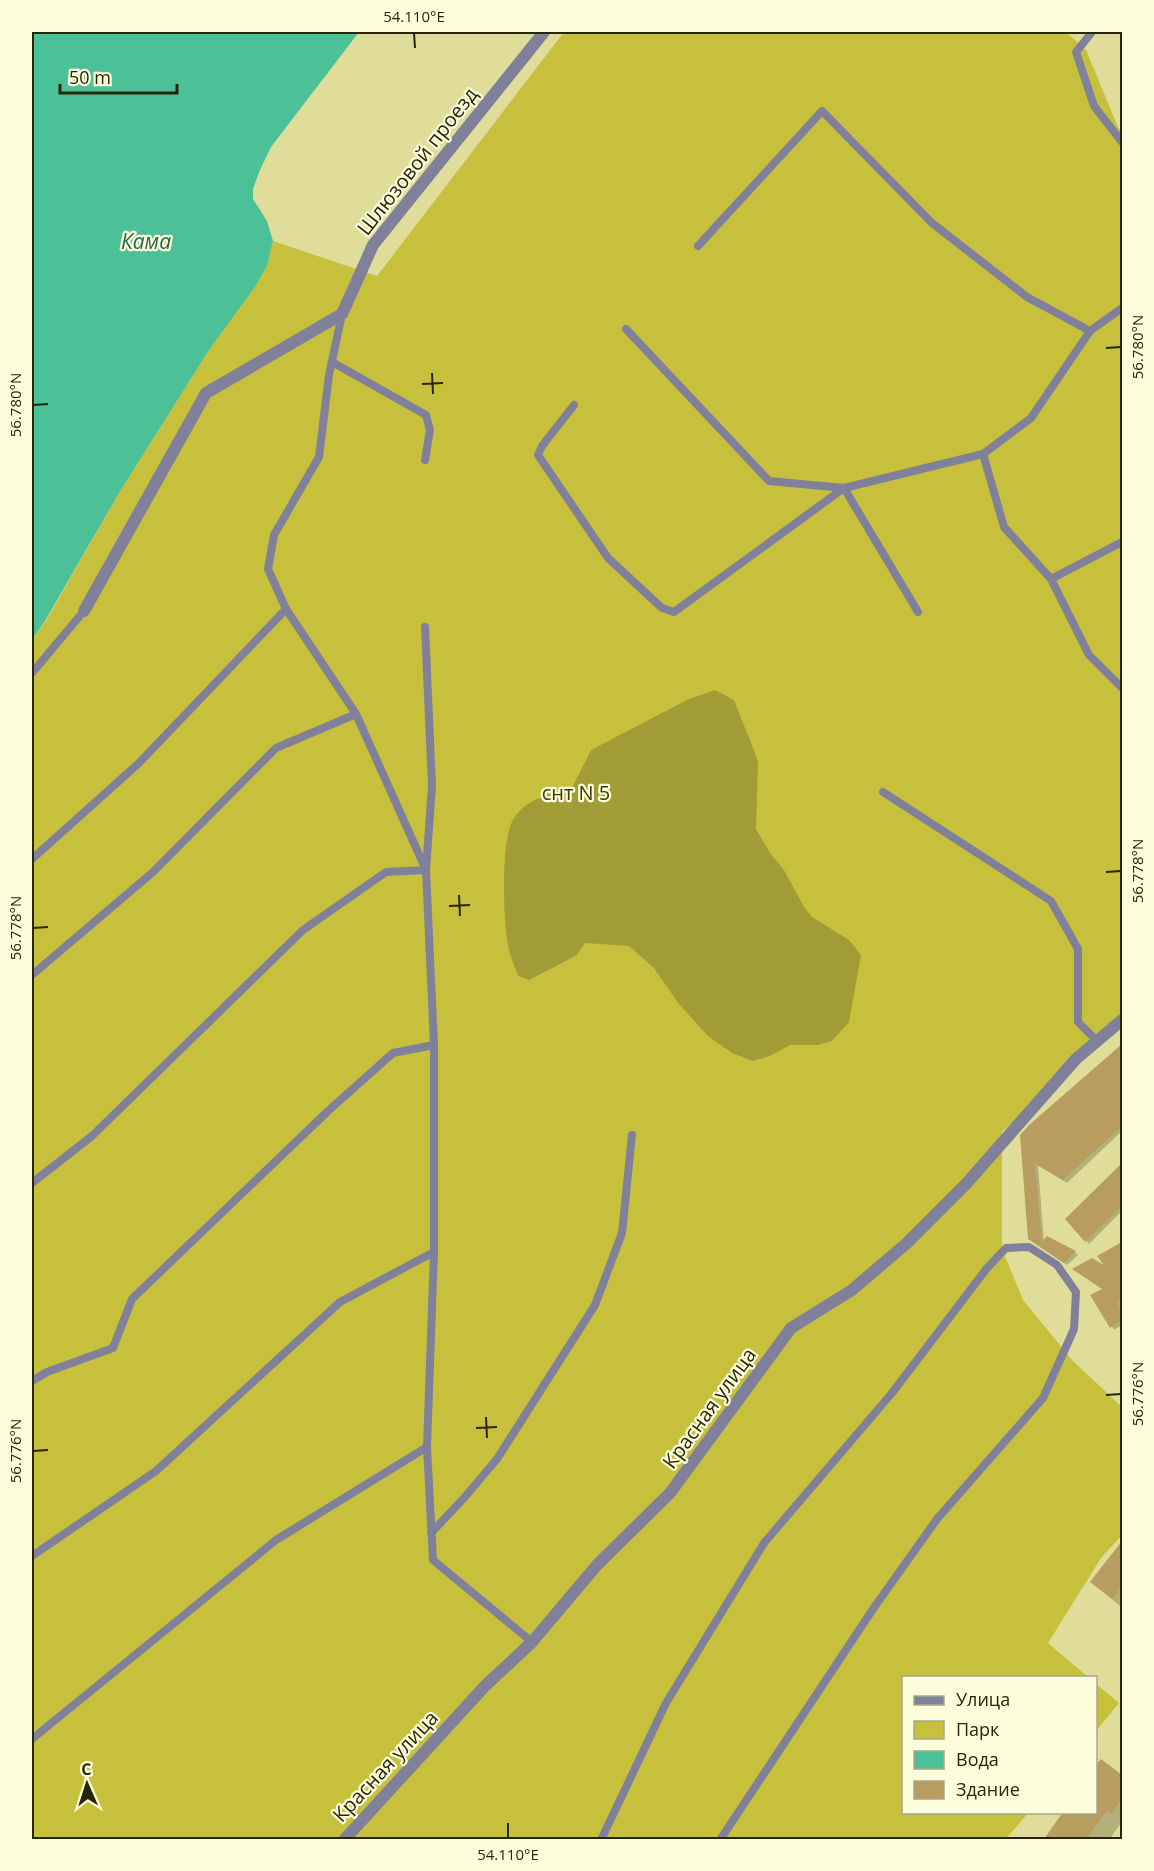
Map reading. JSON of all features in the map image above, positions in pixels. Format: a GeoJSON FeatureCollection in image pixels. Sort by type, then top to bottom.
{"type":"FeatureCollection","features":[{"type":"Feature","properties":{"kind":"street","name":"Шлюзовой проезд"},"geometry":{"type":"LineString","coordinates":[[342,314],[373,245],[544,32]]}},
{"type":"Feature","properties":{"kind":"street"},"geometry":{"type":"LineString","coordinates":[[84,611],[206,393],[342,314]]}},
{"type":"Feature","properties":{"kind":"street","name":"Красная улица"},"geometry":{"type":"LineString","coordinates":[[344,1839],[485,1686],[532,1642],[597,1565],[670,1492],[791,1328],[852,1290],[907,1243],[966,1185],[1076,1059],[1122,1020]]}},
{"type":"Feature","properties":{"kind":"lane"},"geometry":{"type":"LineString","coordinates":[[1092,32],[1076,52],[1094,106],[1122,142]]}},
{"type":"Feature","properties":{"kind":"lane"},"geometry":{"type":"LineString","coordinates":[[698,246],[822,111],[932,223],[1027,297],[1090,331]]}},
{"type":"Feature","properties":{"kind":"lane"},"geometry":{"type":"LineString","coordinates":[[626,329],[769,481],[844,488],[983,454],[1031,418],[1090,331],[1122,308]]}},
{"type":"Feature","properties":{"kind":"lane"},"geometry":{"type":"LineString","coordinates":[[342,314],[332,362],[319,457],[274,535],[268,568],[286,609],[356,714],[426,870]]}},
{"type":"Feature","properties":{"kind":"lane"},"geometry":{"type":"LineString","coordinates":[[332,362],[426,415],[430,430],[425,460]]}},
{"type":"Feature","properties":{"kind":"lane"},"geometry":{"type":"LineString","coordinates":[[574,405],[542,446],[538,455],[608,558],[662,608],[674,612],[844,488]]}},
{"type":"Feature","properties":{"kind":"lane"},"geometry":{"type":"LineString","coordinates":[[983,454],[1004,527],[1051,579],[1089,655],[1122,688]]}},
{"type":"Feature","properties":{"kind":"lane"},"geometry":{"type":"LineString","coordinates":[[844,488],[918,612]]}},
{"type":"Feature","properties":{"kind":"lane"},"geometry":{"type":"LineString","coordinates":[[1051,579],[1122,542]]}},
{"type":"Feature","properties":{"kind":"lane"},"geometry":{"type":"LineString","coordinates":[[32,859],[139,763],[286,609]]}},
{"type":"Feature","properties":{"kind":"lane"},"geometry":{"type":"LineString","coordinates":[[32,673],[84,611]]}},
{"type":"Feature","properties":{"kind":"lane"},"geometry":{"type":"LineString","coordinates":[[425,627],[432,786],[426,870],[434,1045],[434,1252],[427,1447],[433,1560],[532,1642]]}},
{"type":"Feature","properties":{"kind":"lane"},"geometry":{"type":"LineString","coordinates":[[32,975],[153,872],[276,748],[356,714]]}},
{"type":"Feature","properties":{"kind":"lane"},"geometry":{"type":"LineString","coordinates":[[883,792],[1051,901],[1078,949],[1078,1022],[1098,1042]]}},
{"type":"Feature","properties":{"kind":"lane"},"geometry":{"type":"LineString","coordinates":[[32,1183],[93,1136],[303,930],[386,872],[426,870]]}},
{"type":"Feature","properties":{"kind":"lane"},"geometry":{"type":"LineString","coordinates":[[32,1381],[47,1372],[114,1348],[132,1299],[328,1111],[393,1053],[434,1045]]}},
{"type":"Feature","properties":{"kind":"lane"},"geometry":{"type":"LineString","coordinates":[[431,1533],[497,1459],[595,1305],[622,1233],[632,1135]]}},
{"type":"Feature","properties":{"kind":"lane"},"geometry":{"type":"LineString","coordinates":[[601,1839],[666,1703],[764,1543],[892,1393],[987,1268],[1006,1248],[1029,1247],[1057,1264],[1076,1292],[1074,1329],[1043,1398],[937,1519],[873,1609],[720,1839]]}},
{"type":"Feature","properties":{"kind":"lane"},"geometry":{"type":"LineString","coordinates":[[32,1556],[156,1471],[340,1302],[434,1252]]}},
{"type":"Feature","properties":{"kind":"lane"},"geometry":{"type":"LineString","coordinates":[[32,1739],[276,1540],[427,1447]]}},
{"type":"Feature","properties":{"kind":"green space","name":"снт N 5"},"geometry":{"type":"Polygon","coordinates":[[[564,32],[1066,32],[1086,50],[1122,133],[1122,1019],[1002,1132],[1002,1249],[1023,1300],[1073,1361],[1122,1407],[1122,1535],[1101,1558],[1048,1643],[1087,1676],[902,1676],[902,1814],[1027,1814],[1006,1839],[32,1839],[32,640],[46,621],[119,493],[209,350],[255,287],[267,266],[273,241],[377,276],[564,32]]]}},
{"type":"Feature","properties":{"kind":"green space"},"geometry":{"type":"Polygon","coordinates":[[[715,690],[734,700],[758,761],[756,829],[812,917],[849,940],[861,955],[849,1022],[832,1041],[818,1045],[790,1045],[770,1056],[753,1061],[732,1053],[708,1036],[679,1004],[654,968],[629,946],[585,943],[577,955],[529,980],[518,976],[507,938],[504,903],[506,844],[510,828],[519,811],[533,801],[573,786],[591,750],[687,700],[715,690]]]}},
{"type":"Feature","properties":{"kind":"green space"},"geometry":{"type":"Polygon","coordinates":[[[1097,1685],[1119,1703],[1097,1730],[1097,1685]]]}},
{"type":"Feature","properties":{"kind":"water","name":"Кама"},"geometry":{"type":"Polygon","coordinates":[[[32,32],[359,32],[271,147],[260,170],[253,189],[253,199],[267,221],[273,241],[267,266],[255,287],[209,350],[119,493],[32,640],[32,32]]]}},
{"type":"Feature","properties":{"kind":"building"},"geometry":{"type":"Polygon","coordinates":[[[1122,1044],[1122,1126],[1063,1180],[1035,1164],[1042,1242],[1047,1236],[1076,1251],[1064,1263],[1028,1239],[1020,1135],[1122,1044]]]}},
{"type":"Feature","properties":{"kind":"building"},"geometry":{"type":"Polygon","coordinates":[[[1122,1163],[1122,1206],[1085,1242],[1065,1219],[1122,1163]]]}},
{"type":"Feature","properties":{"kind":"building"},"geometry":{"type":"Polygon","coordinates":[[[1122,1242],[1122,1300],[1117,1302],[1122,1312],[1122,1320],[1110,1328],[1090,1295],[1102,1289],[1072,1269],[1092,1258],[1104,1265],[1097,1256],[1122,1242]]]}},
{"type":"Feature","properties":{"kind":"building"},"geometry":{"type":"Polygon","coordinates":[[[1122,1541],[1122,1586],[1112,1599],[1090,1582],[1122,1541]]]}},
{"type":"Feature","properties":{"kind":"building"},"geometry":{"type":"Polygon","coordinates":[[[1101,1759],[1122,1775],[1122,1798],[1111,1814],[1107,1811],[1086,1839],[1044,1839],[1062,1814],[1097,1814],[1097,1764],[1101,1759]]]}}]}
